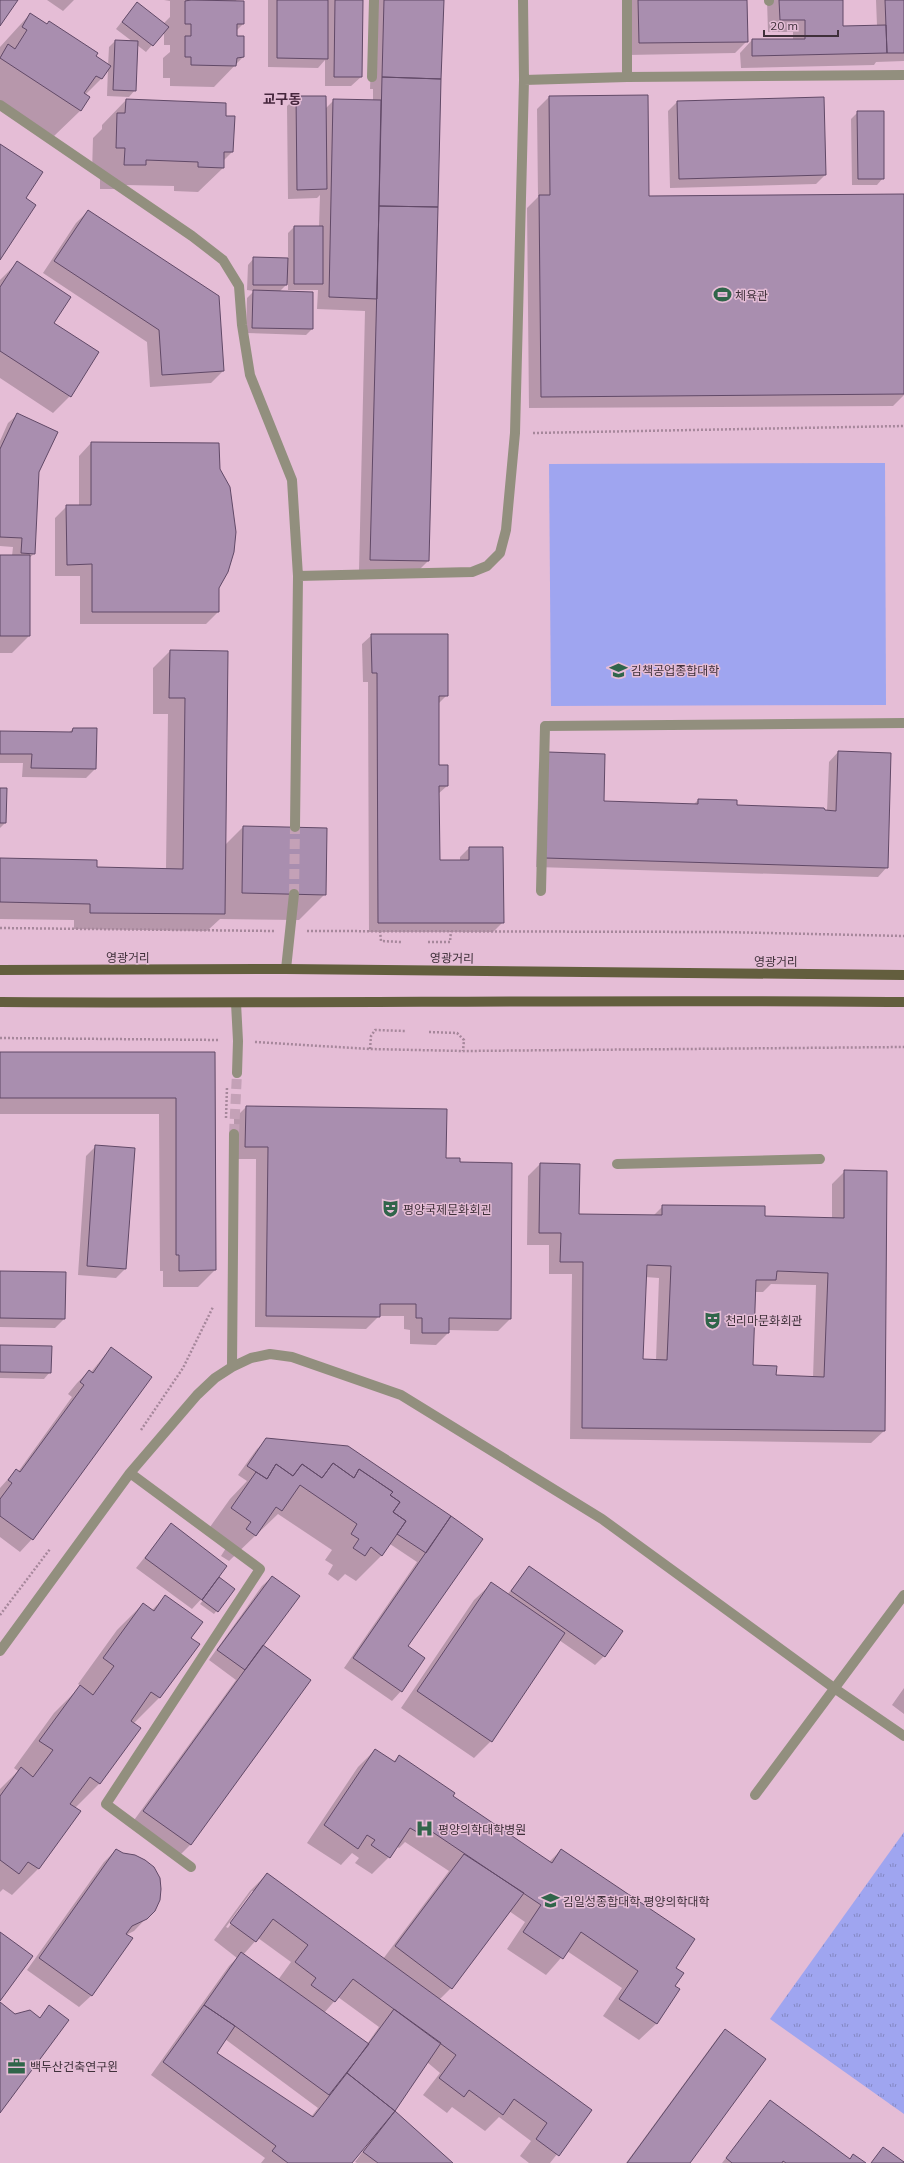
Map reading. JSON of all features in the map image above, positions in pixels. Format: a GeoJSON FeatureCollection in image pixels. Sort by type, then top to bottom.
{"type":"FeatureCollection","features":[{"type":"Feature","properties":{"kind":"main road","name":"영광거리"},"geometry":{"type":"LineString","coordinates":[[0,970],[286,969],[904,975]]}},
{"type":"Feature","properties":{"kind":"main road"},"geometry":{"type":"LineString","coordinates":[[0,1002],[904,1002]]}},
{"type":"Feature","properties":{"kind":"street"},"geometry":{"type":"LineString","coordinates":[[372,77],[374,0]]}},
{"type":"Feature","properties":{"kind":"street"},"geometry":{"type":"LineString","coordinates":[[298,576],[472,572],[486,566],[500,553],[506,530],[515,433],[524,80],[523,0]]}},
{"type":"Feature","properties":{"kind":"street"},"geometry":{"type":"LineString","coordinates":[[627,0],[627,77]]}},
{"type":"Feature","properties":{"kind":"street"},"geometry":{"type":"LineString","coordinates":[[524,80],[627,77],[904,75]]}},
{"type":"Feature","properties":{"kind":"street"},"geometry":{"type":"LineString","coordinates":[[0,105],[192,236],[223,260],[239,286],[242,325],[250,374],[292,480],[298,576],[295,827]]}},
{"type":"Feature","properties":{"kind":"street"},"geometry":{"type":"LineString","coordinates":[[541,891],[545,726],[904,724]]}},
{"type":"Feature","properties":{"kind":"street"},"geometry":{"type":"LineString","coordinates":[[286,969],[294,894]]}},
{"type":"Feature","properties":{"kind":"street"},"geometry":{"type":"LineString","coordinates":[[236,1003],[238,1041],[236,1073]]}},
{"type":"Feature","properties":{"kind":"street"},"geometry":{"type":"LineString","coordinates":[[232,1367],[234,1134]]}},
{"type":"Feature","properties":{"kind":"street"},"geometry":{"type":"LineString","coordinates":[[617,1164],[820,1159]]}},
{"type":"Feature","properties":{"kind":"street"},"geometry":{"type":"LineString","coordinates":[[0,1651],[130,1473],[197,1395],[215,1378],[232,1367],[251,1358],[270,1354],[292,1357],[401,1395],[602,1519],[834,1688],[904,1736]]}},
{"type":"Feature","properties":{"kind":"street"},"geometry":{"type":"LineString","coordinates":[[130,1473],[260,1569],[106,1804],[191,1867]]}},
{"type":"Feature","properties":{"kind":"street"},"geometry":{"type":"LineString","coordinates":[[755,1795],[904,1595]]}},
{"type":"Feature","properties":{"kind":"path"},"geometry":{"type":"LineString","coordinates":[[515,433],[904,426]]}},
{"type":"Feature","properties":{"kind":"path"},"geometry":{"type":"LineString","coordinates":[[0,928],[290,932],[722,932],[904,936]]}},
{"type":"Feature","properties":{"kind":"path"},"geometry":{"type":"LineString","coordinates":[[380,931],[381,941],[401,942]]}},
{"type":"Feature","properties":{"kind":"path"},"geometry":{"type":"LineString","coordinates":[[428,942],[450,942],[451,931]]}},
{"type":"Feature","properties":{"kind":"path"},"geometry":{"type":"LineString","coordinates":[[370,1049],[371,1036],[375,1030],[406,1031]]}},
{"type":"Feature","properties":{"kind":"path"},"geometry":{"type":"LineString","coordinates":[[428,1032],[457,1033],[464,1040],[463,1051]]}},
{"type":"Feature","properties":{"kind":"path"},"geometry":{"type":"LineString","coordinates":[[0,1038],[238,1041],[370,1049],[463,1051],[904,1047]]}},
{"type":"Feature","properties":{"kind":"path"},"geometry":{"type":"LineString","coordinates":[[226,1119],[227,1079]]}},
{"type":"Feature","properties":{"kind":"path"},"geometry":{"type":"LineString","coordinates":[[140,1432],[183,1368],[214,1306]]}},
{"type":"Feature","properties":{"kind":"path"},"geometry":{"type":"LineString","coordinates":[[0,1615],[55,1542]]}},
{"type":"Feature","properties":{"kind":"green space"},"geometry":{"type":"Polygon","coordinates":[[[885,463],[886,705],[551,706],[549,464],[885,463]]]}},
{"type":"Feature","properties":{"kind":"green space"},"geometry":{"type":"Polygon","coordinates":[[[904,1832],[904,2114],[770,2019],[904,1832]]]}},
{"type":"Feature","properties":{"kind":"building"},"geometry":{"type":"Polygon","coordinates":[[[0,0],[18,0],[0,26],[0,0]]]}},
{"type":"Feature","properties":{"kind":"building"},"geometry":{"type":"Polygon","coordinates":[[[277,0],[328,0],[328,59],[277,58],[277,0]]]}},
{"type":"Feature","properties":{"kind":"building"},"geometry":{"type":"Polygon","coordinates":[[[335,0],[363,0],[362,77],[334,77],[335,0]]]}},
{"type":"Feature","properties":{"kind":"building"},"geometry":{"type":"Polygon","coordinates":[[[384,0],[444,0],[441,79],[382,77],[384,0]]]}},
{"type":"Feature","properties":{"kind":"building"},"geometry":{"type":"Polygon","coordinates":[[[638,0],[747,0],[748,42],[639,43],[638,0]]]}},
{"type":"Feature","properties":{"kind":"building"},"geometry":{"type":"Polygon","coordinates":[[[779,0],[843,0],[843,26],[886,25],[887,53],[752,56],[752,39],[805,39],[805,20],[780,20],[779,0]]]}},
{"type":"Feature","properties":{"kind":"building"},"geometry":{"type":"Polygon","coordinates":[[[885,0],[904,0],[904,53],[887,53],[885,0]]]}},
{"type":"Feature","properties":{"kind":"building"},"geometry":{"type":"Polygon","coordinates":[[[185,1],[244,1],[244,24],[237,24],[237,36],[244,36],[244,57],[237,58],[236,66],[191,65],[191,57],[185,57],[185,36],[191,36],[191,24],[185,24],[185,1]]]}},
{"type":"Feature","properties":{"kind":"building"},"geometry":{"type":"Polygon","coordinates":[[[137,2],[169,27],[153,46],[122,22],[137,2]]]}},
{"type":"Feature","properties":{"kind":"building"},"geometry":{"type":"Polygon","coordinates":[[[30,13],[47,24],[49,21],[98,53],[96,56],[111,66],[102,79],[96,76],[84,93],[90,97],[81,111],[0,58],[8,44],[15,49],[27,30],[22,27],[30,13]]]}},
{"type":"Feature","properties":{"kind":"building"},"geometry":{"type":"Polygon","coordinates":[[[115,40],[138,41],[136,91],[113,90],[115,40]]]}},
{"type":"Feature","properties":{"kind":"building"},"geometry":{"type":"Polygon","coordinates":[[[382,77],[441,79],[438,207],[379,206],[382,77]]]}},
{"type":"Feature","properties":{"kind":"building","name":"체육관"},"geometry":{"type":"Polygon","coordinates":[[[648,95],[649,196],[904,194],[904,394],[541,397],[539,195],[550,195],[549,96],[648,95]]]}},
{"type":"Feature","properties":{"kind":"building"},"geometry":{"type":"Polygon","coordinates":[[[296,96],[326,96],[327,189],[297,190],[296,96]]]}},
{"type":"Feature","properties":{"kind":"building"},"geometry":{"type":"Polygon","coordinates":[[[824,97],[826,175],[679,179],[677,101],[824,97]]]}},
{"type":"Feature","properties":{"kind":"building"},"geometry":{"type":"Polygon","coordinates":[[[126,99],[226,103],[226,116],[235,116],[233,152],[224,152],[224,168],[198,167],[198,162],[146,160],[146,165],[124,165],[125,148],[116,148],[117,113],[125,113],[126,99]]]}},
{"type":"Feature","properties":{"kind":"building"},"geometry":{"type":"Polygon","coordinates":[[[333,99],[381,100],[377,299],[329,297],[333,99]]]}},
{"type":"Feature","properties":{"kind":"building"},"geometry":{"type":"Polygon","coordinates":[[[857,111],[884,111],[884,179],[858,179],[857,111]]]}},
{"type":"Feature","properties":{"kind":"building"},"geometry":{"type":"Polygon","coordinates":[[[0,144],[43,172],[26,198],[36,205],[0,260],[0,144]]]}},
{"type":"Feature","properties":{"kind":"building"},"geometry":{"type":"Polygon","coordinates":[[[379,206],[438,207],[429,561],[370,560],[379,206]]]}},
{"type":"Feature","properties":{"kind":"building"},"geometry":{"type":"Polygon","coordinates":[[[88,210],[219,296],[224,371],[162,375],[159,330],[54,261],[88,210]]]}},
{"type":"Feature","properties":{"kind":"building"},"geometry":{"type":"Polygon","coordinates":[[[294,226],[323,226],[323,284],[294,284],[294,226]]]}},
{"type":"Feature","properties":{"kind":"building"},"geometry":{"type":"Polygon","coordinates":[[[253,257],[288,258],[287,285],[253,285],[253,257]]]}},
{"type":"Feature","properties":{"kind":"building"},"geometry":{"type":"Polygon","coordinates":[[[17,261],[71,297],[54,323],[99,352],[71,397],[0,351],[0,287],[17,261]]]}},
{"type":"Feature","properties":{"kind":"building"},"geometry":{"type":"Polygon","coordinates":[[[253,290],[313,292],[313,329],[252,328],[253,290]]]}},
{"type":"Feature","properties":{"kind":"building"},"geometry":{"type":"Polygon","coordinates":[[[17,413],[58,432],[39,472],[35,554],[21,553],[22,538],[0,537],[0,449],[17,413]]]}},
{"type":"Feature","properties":{"kind":"building"},"geometry":{"type":"Polygon","coordinates":[[[91,442],[219,443],[220,469],[230,487],[236,532],[234,552],[228,572],[219,588],[219,612],[92,612],[92,564],[67,565],[66,505],[91,505],[91,442]]]}},
{"type":"Feature","properties":{"kind":"building"},"geometry":{"type":"Polygon","coordinates":[[[0,555],[30,555],[30,636],[0,636],[0,555]]]}},
{"type":"Feature","properties":{"kind":"building"},"geometry":{"type":"Polygon","coordinates":[[[371,634],[448,634],[448,696],[439,696],[439,765],[448,765],[448,786],[439,786],[440,860],[469,860],[469,847],[503,847],[504,923],[378,923],[377,673],[372,673],[371,634]]]}},
{"type":"Feature","properties":{"kind":"building"},"geometry":{"type":"Polygon","coordinates":[[[170,650],[228,651],[225,914],[90,913],[90,904],[0,902],[0,858],[97,860],[97,867],[183,869],[185,698],[169,698],[170,650]]]}},
{"type":"Feature","properties":{"kind":"building"},"geometry":{"type":"Polygon","coordinates":[[[73,728],[97,728],[96,769],[31,768],[32,754],[0,754],[0,731],[72,732],[73,728]]]}},
{"type":"Feature","properties":{"kind":"building"},"geometry":{"type":"Polygon","coordinates":[[[838,751],[891,753],[888,868],[545,858],[548,752],[605,754],[604,801],[698,804],[698,799],[737,800],[737,805],[824,808],[825,810],[836,811],[838,751]]]}},
{"type":"Feature","properties":{"kind":"building"},"geometry":{"type":"Polygon","coordinates":[[[0,788],[7,788],[6,823],[0,823],[0,788]]]}},
{"type":"Feature","properties":{"kind":"building"},"geometry":{"type":"Polygon","coordinates":[[[243,826],[327,828],[326,895],[242,893],[243,826]]]}},
{"type":"Feature","properties":{"kind":"building"},"geometry":{"type":"Polygon","coordinates":[[[0,1052],[215,1052],[216,1270],[179,1271],[179,1255],[176,1255],[176,1098],[0,1098],[0,1052]]]}},
{"type":"Feature","properties":{"kind":"building","name":"평양국제문화회괸"},"geometry":{"type":"Polygon","coordinates":[[[246,1106],[447,1109],[446,1158],[460,1158],[460,1162],[512,1163],[511,1319],[449,1318],[449,1333],[422,1333],[422,1318],[416,1318],[416,1304],[380,1304],[380,1317],[266,1316],[268,1147],[245,1147],[246,1106]]]}},
{"type":"Feature","properties":{"kind":"building"},"geometry":{"type":"Polygon","coordinates":[[[95,1145],[135,1148],[126,1269],[87,1266],[95,1145]]]}},
{"type":"Feature","properties":{"kind":"building","name":"천리마문화회관"},"geometry":{"type":"Polygon","coordinates":[[[540,1163],[580,1164],[579,1214],[662,1215],[662,1205],[765,1206],[765,1216],[844,1218],[844,1170],[887,1171],[885,1431],[582,1428],[583,1262],[560,1262],[561,1233],[539,1233],[540,1163]],[[647,1265],[643,1359],[667,1360],[671,1266],[647,1265]],[[777,1271],[776,1280],[756,1280],[753,1365],[777,1366],[776,1375],[824,1377],[828,1273],[777,1271]]]}},
{"type":"Feature","properties":{"kind":"building"},"geometry":{"type":"Polygon","coordinates":[[[0,1271],[66,1272],[65,1319],[0,1318],[0,1271]]]}},
{"type":"Feature","properties":{"kind":"building"},"geometry":{"type":"Polygon","coordinates":[[[0,1345],[52,1346],[51,1373],[0,1372],[0,1345]]]}},
{"type":"Feature","properties":{"kind":"building"},"geometry":{"type":"Polygon","coordinates":[[[111,1347],[152,1377],[33,1540],[0,1516],[0,1499],[12,1483],[8,1480],[16,1469],[20,1472],[84,1385],[80,1382],[89,1370],[93,1373],[111,1347]]]}},
{"type":"Feature","properties":{"kind":"building"},"geometry":{"type":"Polygon","coordinates":[[[266,1438],[348,1446],[451,1516],[426,1553],[397,1534],[406,1521],[393,1512],[400,1502],[390,1495],[393,1492],[359,1469],[354,1478],[333,1463],[322,1478],[302,1464],[293,1476],[276,1464],[267,1479],[247,1466],[266,1438]]]}},
{"type":"Feature","properties":{"kind":"building"},"geometry":{"type":"Polygon","coordinates":[[[333,1463],[354,1478],[359,1469],[393,1492],[390,1495],[400,1502],[393,1512],[406,1521],[382,1556],[371,1547],[365,1556],[353,1548],[359,1539],[351,1534],[357,1524],[300,1485],[282,1511],[276,1507],[256,1536],[246,1529],[251,1522],[231,1508],[256,1472],[267,1479],[276,1464],[293,1476],[302,1464],[322,1478],[333,1463]]]}},
{"type":"Feature","properties":{"kind":"building"},"geometry":{"type":"Polygon","coordinates":[[[451,1516],[483,1539],[408,1646],[425,1658],[402,1692],[353,1658],[451,1516]]]}},
{"type":"Feature","properties":{"kind":"building"},"geometry":{"type":"Polygon","coordinates":[[[171,1523],[227,1566],[202,1600],[145,1558],[171,1523]]]}},
{"type":"Feature","properties":{"kind":"building"},"geometry":{"type":"Polygon","coordinates":[[[529,1566],[623,1631],[605,1657],[511,1591],[529,1566]]]}},
{"type":"Feature","properties":{"kind":"building"},"geometry":{"type":"Polygon","coordinates":[[[272,1576],[300,1596],[245,1670],[217,1650],[272,1576]]]}},
{"type":"Feature","properties":{"kind":"building"},"geometry":{"type":"Polygon","coordinates":[[[219,1577],[235,1589],[218,1612],[202,1600],[219,1577]]]}},
{"type":"Feature","properties":{"kind":"building"},"geometry":{"type":"Polygon","coordinates":[[[491,1582],[565,1633],[492,1742],[417,1691],[491,1582]]]}},
{"type":"Feature","properties":{"kind":"building"},"geometry":{"type":"Polygon","coordinates":[[[165,1595],[203,1622],[191,1638],[200,1644],[160,1698],[151,1692],[131,1721],[141,1728],[100,1784],[90,1777],[70,1804],[81,1811],[39,1869],[28,1862],[19,1874],[0,1860],[0,1796],[21,1767],[33,1777],[53,1750],[39,1741],[80,1685],[93,1695],[114,1666],[103,1658],[143,1603],[154,1611],[165,1595]]]}},
{"type":"Feature","properties":{"kind":"building"},"geometry":{"type":"Polygon","coordinates":[[[263,1645],[311,1680],[191,1845],[143,1811],[263,1645]]]}},
{"type":"Feature","properties":{"kind":"building"},"geometry":{"type":"Polygon","coordinates":[[[375,1749],[395,1762],[399,1755],[455,1793],[453,1796],[552,1863],[561,1849],[695,1939],[676,1968],[684,1973],[675,1986],[680,1989],[657,2024],[619,1999],[638,1971],[581,1932],[563,1959],[523,1932],[541,1905],[422,1825],[417,1832],[410,1828],[390,1858],[371,1845],[375,1840],[367,1835],[358,1849],[324,1825],[375,1749]]]}},
{"type":"Feature","properties":{"kind":"building"},"geometry":{"type":"Polygon","coordinates":[[[116,1849],[123,1853],[135,1855],[154,1867],[160,1878],[160,1900],[155,1911],[147,1919],[132,1926],[126,1934],[133,1938],[92,1996],[39,1958],[116,1849]]]}},
{"type":"Feature","properties":{"kind":"building"},"geometry":{"type":"Polygon","coordinates":[[[464,1854],[524,1893],[452,1989],[395,1946],[464,1854]]]}},
{"type":"Feature","properties":{"kind":"building"},"geometry":{"type":"Polygon","coordinates":[[[267,1873],[592,2110],[559,2156],[536,2139],[547,2123],[514,2099],[503,2115],[469,2090],[464,2097],[439,2078],[456,2055],[353,1979],[335,2002],[311,1985],[316,1978],[295,1962],[308,1945],[273,1919],[256,1942],[230,1923],[267,1873]]]}},
{"type":"Feature","properties":{"kind":"building"},"geometry":{"type":"Polygon","coordinates":[[[0,1932],[33,1956],[0,2001],[0,1932]]]}},
{"type":"Feature","properties":{"kind":"building"},"geometry":{"type":"Polygon","coordinates":[[[241,1952],[369,2044],[329,2095],[204,2005],[241,1952]]]}},
{"type":"Feature","properties":{"kind":"building","name":"백두산건축연구윈"},"geometry":{"type":"Polygon","coordinates":[[[0,2002],[15,2014],[30,2010],[40,2018],[49,2005],[69,2020],[0,2113],[0,2002]]]}},
{"type":"Feature","properties":{"kind":"building"},"geometry":{"type":"Polygon","coordinates":[[[204,2005],[235,2026],[217,2053],[313,2117],[347,2073],[395,2111],[352,2163],[288,2163],[272,2151],[276,2146],[163,2062],[204,2005]]]}},
{"type":"Feature","properties":{"kind":"building"},"geometry":{"type":"Polygon","coordinates":[[[394,2009],[441,2043],[395,2111],[347,2073],[394,2009]]]}},
{"type":"Feature","properties":{"kind":"building"},"geometry":{"type":"Polygon","coordinates":[[[725,2029],[766,2059],[690,2163],[627,2163],[725,2029]]]}},
{"type":"Feature","properties":{"kind":"building"},"geometry":{"type":"Polygon","coordinates":[[[770,2100],[850,2159],[853,2154],[866,2163],[786,2163],[783,2161],[782,2163],[732,2163],[726,2158],[770,2100]]]}},
{"type":"Feature","properties":{"kind":"building"},"geometry":{"type":"Polygon","coordinates":[[[395,2111],[453,2163],[378,2163],[363,2152],[395,2111]]]}},
{"type":"Feature","properties":{"kind":"building"},"geometry":{"type":"Polygon","coordinates":[[[883,2147],[904,2162],[904,2163],[871,2163],[883,2147]]]}},
{"type":"Feature","properties":{"kind":"tunnel"},"geometry":{"type":"LineString","coordinates":[[294,894],[295,827]]}},
{"type":"Feature","properties":{"kind":"tunnel"},"geometry":{"type":"LineString","coordinates":[[234,1134],[237,1073]]}},
{"type":"Feature","properties":{"kind":"place","name":"체육관"},"geometry":{"type":"Point","coordinates":[722,295]}},
{"type":"Feature","properties":{"kind":"place","name":"김책공업종합대학"},"geometry":{"type":"Point","coordinates":[618,670]}},
{"type":"Feature","properties":{"kind":"place","name":"평양국제문화회괸"},"geometry":{"type":"Point","coordinates":[390,1209]}},
{"type":"Feature","properties":{"kind":"place","name":"천리마문화회관"},"geometry":{"type":"Point","coordinates":[712,1320]}},
{"type":"Feature","properties":{"kind":"place","name":"평양의학대학병원"},"geometry":{"type":"Point","coordinates":[425,1829]}},
{"type":"Feature","properties":{"kind":"place","name":"김일성종합대학 평양의학대학"},"geometry":{"type":"Point","coordinates":[550,1901]}},
{"type":"Feature","properties":{"kind":"place","name":"백두산건축연구윈"},"geometry":{"type":"Point","coordinates":[17,2066]}},
{"type":"Feature","properties":{"kind":"district","name":"교구동"},"geometry":{"type":"Point","coordinates":[282,99]}}]}
